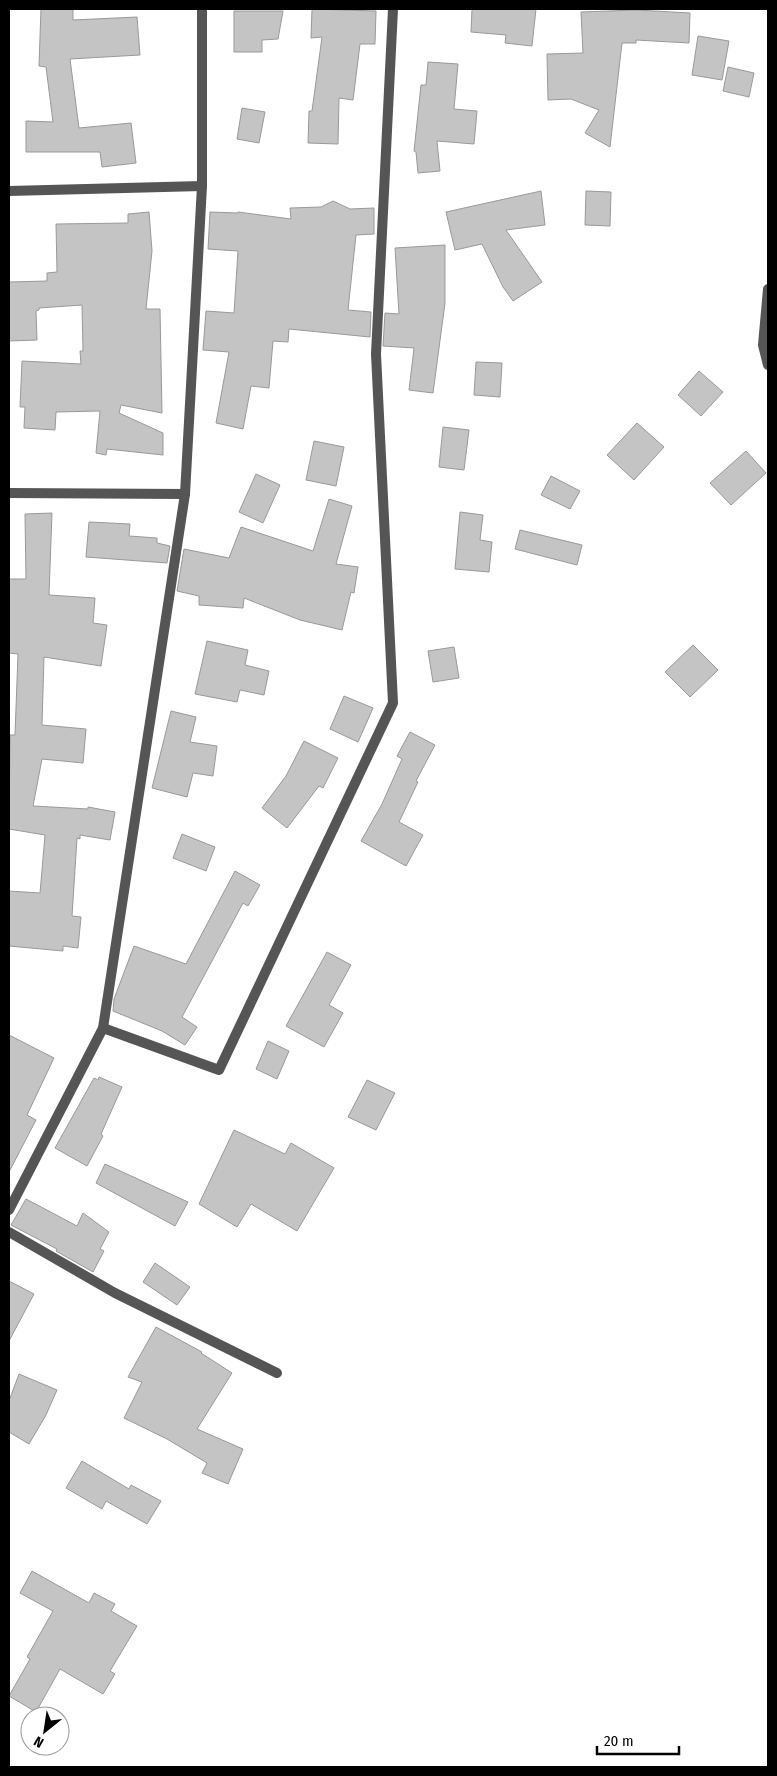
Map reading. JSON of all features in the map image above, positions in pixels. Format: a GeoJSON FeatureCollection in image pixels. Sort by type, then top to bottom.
{"type":"FeatureCollection","features":[{"type":"Feature","properties":{"kind":"street"},"geometry":{"type":"LineString","coordinates":[[9,1210],[103,1028],[185,494],[202,186],[202,9]]}},
{"type":"Feature","properties":{"kind":"street"},"geometry":{"type":"LineString","coordinates":[[103,1028],[219,1070],[393,703],[376,354],[393,9]]}},
{"type":"Feature","properties":{"kind":"street"},"geometry":{"type":"LineString","coordinates":[[9,191],[202,186]]}},
{"type":"Feature","properties":{"kind":"street"},"geometry":{"type":"LineString","coordinates":[[768,289],[763,345],[768,365]]}},
{"type":"Feature","properties":{"kind":"street"},"geometry":{"type":"LineString","coordinates":[[9,493],[185,494]]}},
{"type":"Feature","properties":{"kind":"street"},"geometry":{"type":"LineString","coordinates":[[9,1232],[115,1293],[278,1373]]}},
{"type":"Feature","properties":{"kind":"building"},"geometry":{"type":"Polygon","coordinates":[[[41,9],[73,9],[73,20],[137,17],[140,55],[70,59],[79,128],[131,123],[136,163],[102,167],[100,152],[26,152],[26,121],[53,122],[46,67],[39,66],[41,9]]]}},
{"type":"Feature","properties":{"kind":"building"},"geometry":{"type":"Polygon","coordinates":[[[312,9],[376,11],[375,44],[360,44],[353,100],[339,98],[338,144],[308,143],[309,111],[312,111],[322,37],[311,38],[312,9]]]}},
{"type":"Feature","properties":{"kind":"building"},"geometry":{"type":"Polygon","coordinates":[[[472,9],[536,9],[532,46],[505,43],[506,35],[471,32],[472,9]]]}},
{"type":"Feature","properties":{"kind":"building"},"geometry":{"type":"Polygon","coordinates":[[[636,10],[690,13],[689,43],[636,40],[636,43],[622,43],[610,147],[585,133],[599,110],[571,99],[548,100],[547,54],[583,53],[581,12],[636,10]]]}},
{"type":"Feature","properties":{"kind":"building"},"geometry":{"type":"Polygon","coordinates":[[[234,11],[283,11],[278,39],[262,40],[262,52],[234,52],[234,11]]]}},
{"type":"Feature","properties":{"kind":"building"},"geometry":{"type":"Polygon","coordinates":[[[698,36],[729,41],[722,80],[692,75],[698,36]]]}},
{"type":"Feature","properties":{"kind":"building"},"geometry":{"type":"Polygon","coordinates":[[[428,62],[458,64],[454,109],[477,111],[474,144],[437,141],[440,171],[418,173],[416,152],[414,151],[421,85],[426,85],[428,62]]]}},
{"type":"Feature","properties":{"kind":"building"},"geometry":{"type":"Polygon","coordinates":[[[728,67],[754,73],[749,97],[723,91],[728,67]]]}},
{"type":"Feature","properties":{"kind":"building"},"geometry":{"type":"Polygon","coordinates":[[[242,108],[265,112],[259,143],[237,139],[242,108]]]}},
{"type":"Feature","properties":{"kind":"building"},"geometry":{"type":"Polygon","coordinates":[[[541,191],[545,225],[506,230],[542,282],[513,301],[503,287],[482,244],[455,250],[446,212],[541,191]]]}},
{"type":"Feature","properties":{"kind":"building"},"geometry":{"type":"Polygon","coordinates":[[[586,191],[611,192],[610,226],[585,225],[586,191]]]}},
{"type":"Feature","properties":{"kind":"building"},"geometry":{"type":"Polygon","coordinates":[[[333,201],[350,209],[374,208],[374,234],[356,235],[348,310],[371,312],[370,337],[289,329],[288,342],[273,341],[269,388],[251,386],[243,429],[216,423],[229,352],[203,350],[206,311],[234,313],[238,251],[208,249],[210,212],[238,212],[291,219],[290,208],[321,207],[333,201]]]}},
{"type":"Feature","properties":{"kind":"building"},"geometry":{"type":"Polygon","coordinates":[[[149,212],[152,251],[146,309],[160,309],[162,413],[121,405],[119,413],[163,433],[163,455],[107,449],[106,455],[96,453],[100,411],[56,412],[55,430],[24,428],[25,407],[20,407],[22,361],[81,364],[80,351],[83,351],[82,305],[39,308],[36,311],[37,340],[9,341],[9,282],[47,281],[47,273],[57,272],[56,224],[128,223],[128,214],[149,212]]]}},
{"type":"Feature","properties":{"kind":"building"},"geometry":{"type":"Polygon","coordinates":[[[445,245],[445,303],[433,393],[409,390],[414,348],[383,346],[385,313],[399,314],[395,248],[445,245]]]}},
{"type":"Feature","properties":{"kind":"building"},"geometry":{"type":"Polygon","coordinates":[[[476,362],[502,363],[500,397],[474,395],[476,362]]]}},
{"type":"Feature","properties":{"kind":"building"},"geometry":{"type":"Polygon","coordinates":[[[699,371],[723,392],[701,416],[678,395],[699,371]]]}},
{"type":"Feature","properties":{"kind":"building"},"geometry":{"type":"Polygon","coordinates":[[[637,423],[664,447],[634,480],[607,455],[637,423]]]}},
{"type":"Feature","properties":{"kind":"building"},"geometry":{"type":"Polygon","coordinates":[[[443,427],[469,430],[464,470],[439,467],[443,427]]]}},
{"type":"Feature","properties":{"kind":"building"},"geometry":{"type":"Polygon","coordinates":[[[314,441],[344,447],[336,486],[306,480],[314,441]]]}},
{"type":"Feature","properties":{"kind":"building"},"geometry":{"type":"Polygon","coordinates":[[[746,451],[766,473],[731,505],[710,483],[746,451]]]}},
{"type":"Feature","properties":{"kind":"building"},"geometry":{"type":"Polygon","coordinates":[[[256,474],[280,485],[263,523],[239,512],[256,474]]]}},
{"type":"Feature","properties":{"kind":"building"},"geometry":{"type":"Polygon","coordinates":[[[551,476],[580,491],[570,509],[541,495],[551,476]]]}},
{"type":"Feature","properties":{"kind":"building"},"geometry":{"type":"Polygon","coordinates":[[[329,499],[352,506],[336,564],[358,567],[354,593],[351,592],[342,630],[300,620],[244,598],[243,608],[199,605],[199,596],[177,591],[184,549],[229,558],[241,527],[313,551],[329,499]]]}},
{"type":"Feature","properties":{"kind":"building"},"geometry":{"type":"Polygon","coordinates":[[[460,512],[483,515],[480,540],[492,542],[489,572],[455,569],[460,512]]]}},
{"type":"Feature","properties":{"kind":"building"},"geometry":{"type":"Polygon","coordinates":[[[52,513],[49,595],[95,598],[93,623],[107,625],[101,666],[44,657],[42,725],[86,729],[83,763],[42,759],[33,806],[88,809],[88,807],[115,812],[110,840],[80,835],[80,839],[77,838],[72,916],[81,917],[78,948],[63,946],[63,951],[9,946],[9,891],[40,893],[45,835],[9,829],[10,735],[15,735],[18,654],[9,653],[9,579],[26,579],[25,514],[52,513]]]}},
{"type":"Feature","properties":{"kind":"building"},"geometry":{"type":"Polygon","coordinates":[[[89,522],[130,524],[129,536],[157,538],[157,543],[170,546],[167,563],[86,557],[89,522]]]}},
{"type":"Feature","properties":{"kind":"building"},"geometry":{"type":"Polygon","coordinates":[[[520,530],[582,545],[577,565],[515,549],[520,530]]]}},
{"type":"Feature","properties":{"kind":"building"},"geometry":{"type":"Polygon","coordinates":[[[207,641],[248,650],[245,665],[269,671],[264,695],[240,690],[237,702],[195,694],[207,641]]]}},
{"type":"Feature","properties":{"kind":"building"},"geometry":{"type":"Polygon","coordinates":[[[693,645],[718,670],[690,697],[665,672],[693,645]]]}},
{"type":"Feature","properties":{"kind":"building"},"geometry":{"type":"Polygon","coordinates":[[[454,647],[459,678],[433,682],[428,651],[454,647]]]}},
{"type":"Feature","properties":{"kind":"building"},"geometry":{"type":"Polygon","coordinates":[[[344,696],[373,708],[358,742],[330,729],[344,696]]]}},
{"type":"Feature","properties":{"kind":"building"},"geometry":{"type":"Polygon","coordinates":[[[171,711],[196,717],[190,742],[217,746],[213,776],[193,773],[187,797],[152,788],[171,711]]]}},
{"type":"Feature","properties":{"kind":"building"},"geometry":{"type":"Polygon","coordinates":[[[410,732],[435,745],[416,781],[418,782],[399,822],[423,835],[406,866],[361,841],[382,804],[402,759],[397,756],[410,732]]]}},
{"type":"Feature","properties":{"kind":"building"},"geometry":{"type":"Polygon","coordinates":[[[304,741],[338,758],[323,788],[319,786],[287,828],[262,808],[286,776],[304,741]]]}},
{"type":"Feature","properties":{"kind":"building"},"geometry":{"type":"Polygon","coordinates":[[[182,834],[215,847],[206,871],[173,858],[182,834]]]}},
{"type":"Feature","properties":{"kind":"building"},"geometry":{"type":"Polygon","coordinates":[[[235,871],[260,885],[248,906],[243,903],[182,1017],[197,1027],[185,1045],[162,1031],[113,1011],[114,999],[134,946],[186,964],[235,871]]]}},
{"type":"Feature","properties":{"kind":"building"},"geometry":{"type":"Polygon","coordinates":[[[327,952],[351,965],[329,1005],[343,1013],[324,1047],[286,1026],[327,952]]]}},
{"type":"Feature","properties":{"kind":"building"},"geometry":{"type":"Polygon","coordinates":[[[9,1035],[54,1058],[27,1115],[36,1120],[9,1172],[9,1035]]]}},
{"type":"Feature","properties":{"kind":"building"},"geometry":{"type":"Polygon","coordinates":[[[268,1041],[289,1051],[277,1079],[256,1069],[268,1041]]]}},
{"type":"Feature","properties":{"kind":"building"},"geometry":{"type":"Polygon","coordinates":[[[99,1077],[122,1087],[101,1134],[103,1136],[87,1166],[55,1148],[94,1078],[98,1080],[99,1077]]]}},
{"type":"Feature","properties":{"kind":"building"},"geometry":{"type":"Polygon","coordinates":[[[367,1080],[395,1093],[376,1130],[348,1117],[367,1080]]]}},
{"type":"Feature","properties":{"kind":"building"},"geometry":{"type":"Polygon","coordinates":[[[234,1130],[285,1154],[291,1143],[334,1168],[297,1231],[251,1204],[237,1227],[199,1204],[234,1130]]]}},
{"type":"Feature","properties":{"kind":"building"},"geometry":{"type":"Polygon","coordinates":[[[105,1164],[188,1202],[175,1226],[96,1183],[105,1164]]]}},
{"type":"Feature","properties":{"kind":"building"},"geometry":{"type":"Polygon","coordinates":[[[26,1199],[77,1226],[83,1213],[109,1232],[100,1249],[104,1251],[93,1272],[56,1251],[57,1249],[11,1225],[26,1199]]]}},
{"type":"Feature","properties":{"kind":"building"},"geometry":{"type":"Polygon","coordinates":[[[155,1263],[190,1287],[177,1305],[143,1282],[155,1263]]]}},
{"type":"Feature","properties":{"kind":"building"},"geometry":{"type":"Polygon","coordinates":[[[9,1281],[34,1294],[9,1341],[9,1281]]]}},
{"type":"Feature","properties":{"kind":"building"},"geometry":{"type":"Polygon","coordinates":[[[156,1327],[202,1352],[232,1373],[197,1429],[243,1449],[228,1484],[202,1473],[207,1463],[167,1439],[124,1418],[142,1382],[128,1377],[156,1327]]]}},
{"type":"Feature","properties":{"kind":"building"},"geometry":{"type":"Polygon","coordinates":[[[19,1374],[57,1390],[46,1415],[29,1444],[9,1432],[9,1401],[19,1374]]]}},
{"type":"Feature","properties":{"kind":"building"},"geometry":{"type":"Polygon","coordinates":[[[82,1461],[129,1489],[131,1485],[161,1501],[147,1524],[106,1501],[102,1509],[66,1488],[82,1461]]]}},
{"type":"Feature","properties":{"kind":"building"},"geometry":{"type":"Polygon","coordinates":[[[32,1571],[89,1603],[94,1593],[115,1604],[111,1611],[137,1626],[110,1671],[115,1674],[103,1694],[60,1669],[39,1706],[26,1706],[9,1696],[30,1659],[27,1657],[53,1611],[20,1593],[32,1571]]]}}]}
